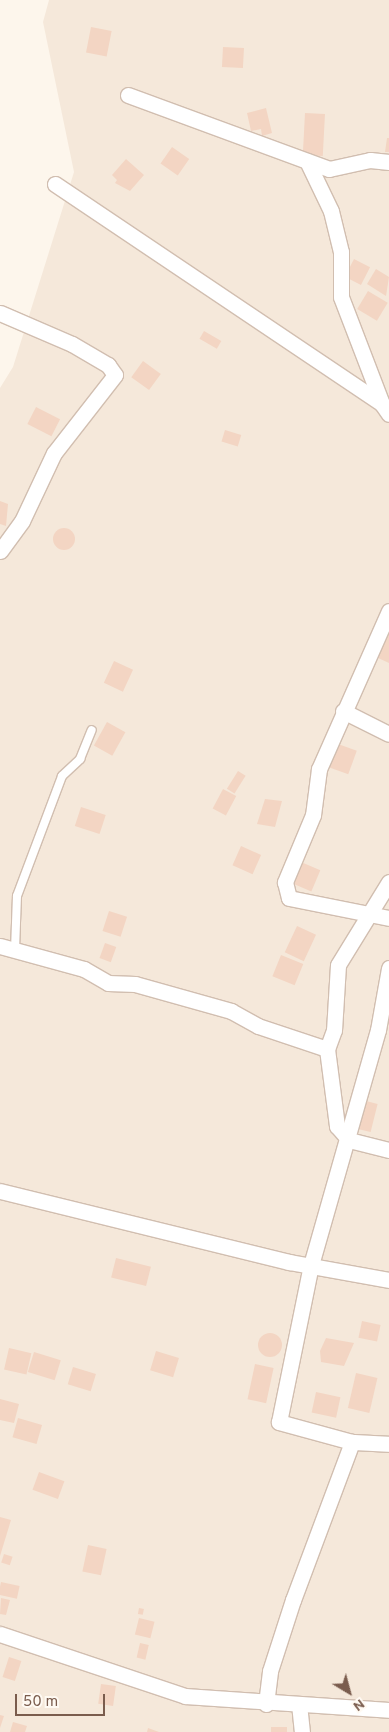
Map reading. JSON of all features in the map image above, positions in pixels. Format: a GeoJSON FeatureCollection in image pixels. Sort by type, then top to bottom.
{"type":"FeatureCollection","features":[{"type":"Feature","properties":{"kind":"street"},"geometry":{"type":"LineString","coordinates":[[128,96],[329,169],[370,160],[389,162]]}},
{"type":"Feature","properties":{"kind":"street"},"geometry":{"type":"LineString","coordinates":[[307,161],[331,211],[341,252],[341,297],[386,409]]}},
{"type":"Feature","properties":{"kind":"street"},"geometry":{"type":"LineString","coordinates":[[55,184],[386,409]]}},
{"type":"Feature","properties":{"kind":"street"},"geometry":{"type":"LineString","coordinates":[[0,313],[72,344],[108,365],[115,375],[54,453],[22,521],[0,551]]}},
{"type":"Feature","properties":{"kind":"street"},"geometry":{"type":"LineString","coordinates":[[389,611],[343,711],[319,769],[313,815],[285,882],[289,898],[372,911],[389,918]]}},
{"type":"Feature","properties":{"kind":"street"},"geometry":{"type":"LineString","coordinates":[[343,711],[389,734]]}},
{"type":"Feature","properties":{"kind":"street"},"geometry":{"type":"LineString","coordinates":[[389,882],[338,965],[334,1030],[327,1049],[338,1126],[349,1140],[389,1150]]}},
{"type":"Feature","properties":{"kind":"street"},"geometry":{"type":"LineString","coordinates":[[0,946],[84,968],[108,983],[135,984],[231,1010],[258,1026],[327,1049]]}},
{"type":"Feature","properties":{"kind":"street"},"geometry":{"type":"LineString","coordinates":[[389,968],[384,1031],[311,1265],[279,1422],[352,1442],[389,1444]]}},
{"type":"Feature","properties":{"kind":"street"},"geometry":{"type":"LineString","coordinates":[[0,1191],[311,1265],[389,1280]]}},
{"type":"Feature","properties":{"kind":"street"},"geometry":{"type":"LineString","coordinates":[[266,1704],[270,1671],[290,1609],[352,1442]]}},
{"type":"Feature","properties":{"kind":"street"},"geometry":{"type":"LineString","coordinates":[[0,1634],[185,1696],[266,1704],[299,1704],[389,1710]]}},
{"type":"Feature","properties":{"kind":"street"},"geometry":{"type":"LineString","coordinates":[[299,1704],[302,1732]]}},
{"type":"Feature","properties":{"kind":"lane"},"geometry":{"type":"LineString","coordinates":[[16,950],[17,896],[62,776],[80,760],[92,730]]}},
{"type":"Feature","properties":{"kind":"shaded area"},"geometry":{"type":"Polygon","coordinates":[[[49,0],[389,0],[389,1732],[0,1732],[0,388],[13,367],[74,172],[43,22],[49,0]]]}},
{"type":"Feature","properties":{"kind":"building"},"geometry":{"type":"Polygon","coordinates":[[[91,27],[112,31],[107,57],[86,53],[91,27]]]}},
{"type":"Feature","properties":{"kind":"building"},"geometry":{"type":"Polygon","coordinates":[[[223,47],[244,48],[243,68],[222,67],[223,47]]]}},
{"type":"Feature","properties":{"kind":"building"},"geometry":{"type":"Polygon","coordinates":[[[266,108],[272,133],[262,136],[261,129],[251,131],[247,113],[266,108]]]}},
{"type":"Feature","properties":{"kind":"building"},"geometry":{"type":"Polygon","coordinates":[[[305,113],[325,114],[323,156],[303,155],[305,113]]]}},
{"type":"Feature","properties":{"kind":"building"},"geometry":{"type":"Polygon","coordinates":[[[387,138],[389,138],[389,152],[385,152],[387,138]]]}},
{"type":"Feature","properties":{"kind":"building"},"geometry":{"type":"Polygon","coordinates":[[[172,147],[189,159],[178,175],[161,163],[172,147]]]}},
{"type":"Feature","properties":{"kind":"building"},"geometry":{"type":"Polygon","coordinates":[[[126,159],[144,175],[130,191],[115,183],[117,180],[112,175],[126,159]]]}},
{"type":"Feature","properties":{"kind":"building"},"geometry":{"type":"Polygon","coordinates":[[[354,259],[370,267],[361,285],[345,277],[354,259]]]}},
{"type":"Feature","properties":{"kind":"building"},"geometry":{"type":"Polygon","coordinates":[[[376,269],[389,277],[386,296],[367,284],[376,269]]]}},
{"type":"Feature","properties":{"kind":"building"},"geometry":{"type":"Polygon","coordinates":[[[368,291],[388,303],[377,321],[357,309],[368,291]]]}},
{"type":"Feature","properties":{"kind":"building"},"geometry":{"type":"Polygon","coordinates":[[[204,331],[221,341],[217,349],[200,339],[204,331]]]}},
{"type":"Feature","properties":{"kind":"building"},"geometry":{"type":"Polygon","coordinates":[[[143,361],[161,374],[149,390],[131,377],[143,361]]]}},
{"type":"Feature","properties":{"kind":"building"},"geometry":{"type":"Polygon","coordinates":[[[36,407],[60,419],[51,436],[27,424],[36,407]]]}},
{"type":"Feature","properties":{"kind":"building"},"geometry":{"type":"Polygon","coordinates":[[[225,430],[241,435],[238,446],[221,441],[225,430]]]}},
{"type":"Feature","properties":{"kind":"building"},"geometry":{"type":"Polygon","coordinates":[[[0,501],[8,504],[6,526],[0,524],[0,501]]]}},
{"type":"Feature","properties":{"kind":"building"},"geometry":{"type":"Polygon","coordinates":[[[64,528],[72,531],[75,539],[72,547],[64,550],[56,547],[53,539],[56,531],[64,528]]]}},
{"type":"Feature","properties":{"kind":"building"},"geometry":{"type":"Polygon","coordinates":[[[387,634],[389,635],[389,663],[376,657],[387,634]]]}},
{"type":"Feature","properties":{"kind":"building"},"geometry":{"type":"Polygon","coordinates":[[[114,661],[133,670],[123,692],[104,683],[114,661]]]}},
{"type":"Feature","properties":{"kind":"building"},"geometry":{"type":"Polygon","coordinates":[[[107,722],[125,732],[112,756],[94,746],[107,722]]]}},
{"type":"Feature","properties":{"kind":"building"},"geometry":{"type":"Polygon","coordinates":[[[338,744],[357,751],[348,774],[329,767],[338,744]]]}},
{"type":"Feature","properties":{"kind":"building"},"geometry":{"type":"Polygon","coordinates":[[[238,771],[246,776],[235,794],[227,789],[238,771]]]}},
{"type":"Feature","properties":{"kind":"building"},"geometry":{"type":"Polygon","coordinates":[[[223,789],[236,796],[226,815],[213,808],[223,789]]]}},
{"type":"Feature","properties":{"kind":"building"},"geometry":{"type":"Polygon","coordinates":[[[265,799],[282,801],[275,827],[257,824],[265,799]]]}},
{"type":"Feature","properties":{"kind":"building"},"geometry":{"type":"Polygon","coordinates":[[[81,807],[106,815],[100,834],[75,826],[81,807]]]}},
{"type":"Feature","properties":{"kind":"building"},"geometry":{"type":"Polygon","coordinates":[[[241,846],[261,855],[253,874],[232,865],[241,846]]]}},
{"type":"Feature","properties":{"kind":"building"},"geometry":{"type":"Polygon","coordinates":[[[301,862],[320,870],[311,891],[292,883],[301,862]]]}},
{"type":"Feature","properties":{"kind":"building"},"geometry":{"type":"Polygon","coordinates":[[[109,911],[127,917],[121,937],[103,931],[109,911]]]}},
{"type":"Feature","properties":{"kind":"building"},"geometry":{"type":"Polygon","coordinates":[[[297,926],[316,935],[304,961],[285,952],[297,926]]]}},
{"type":"Feature","properties":{"kind":"building"},"geometry":{"type":"Polygon","coordinates":[[[105,943],[116,947],[111,962],[100,958],[105,943]]]}},
{"type":"Feature","properties":{"kind":"building"},"geometry":{"type":"Polygon","coordinates":[[[281,955],[303,964],[295,985],[272,976],[281,955]]]}},
{"type":"Feature","properties":{"kind":"building"},"geometry":{"type":"Polygon","coordinates":[[[366,1101],[378,1104],[371,1132],[359,1129],[366,1101]]]}},
{"type":"Feature","properties":{"kind":"building"},"geometry":{"type":"Polygon","coordinates":[[[116,1258],[151,1267],[146,1286],[111,1277],[116,1258]]]}},
{"type":"Feature","properties":{"kind":"building"},"geometry":{"type":"Polygon","coordinates":[[[362,1321],[381,1325],[377,1342],[358,1338],[362,1321]]]}},
{"type":"Feature","properties":{"kind":"building"},"geometry":{"type":"Polygon","coordinates":[[[270,1333],[278,1337],[282,1345],[278,1353],[270,1357],[262,1353],[258,1345],[262,1337],[270,1333]]]}},
{"type":"Feature","properties":{"kind":"building"},"geometry":{"type":"Polygon","coordinates":[[[326,1338],[354,1343],[344,1366],[321,1362],[320,1351],[326,1338]]]}},
{"type":"Feature","properties":{"kind":"building"},"geometry":{"type":"Polygon","coordinates":[[[9,1348],[31,1353],[26,1375],[4,1369],[9,1348]]]}},
{"type":"Feature","properties":{"kind":"building"},"geometry":{"type":"Polygon","coordinates":[[[156,1351],[179,1358],[173,1377],[150,1370],[156,1351]]]}},
{"type":"Feature","properties":{"kind":"building"},"geometry":{"type":"Polygon","coordinates":[[[34,1352],[61,1360],[55,1380],[28,1372],[34,1352]]]}},
{"type":"Feature","properties":{"kind":"building"},"geometry":{"type":"Polygon","coordinates":[[[255,1364],[274,1368],[266,1403],[248,1399],[255,1364]]]}},
{"type":"Feature","properties":{"kind":"building"},"geometry":{"type":"Polygon","coordinates":[[[73,1367],[96,1374],[91,1391],[68,1384],[73,1367]]]}},
{"type":"Feature","properties":{"kind":"building"},"geometry":{"type":"Polygon","coordinates":[[[356,1373],[377,1378],[369,1413],[348,1408],[356,1373]]]}},
{"type":"Feature","properties":{"kind":"building"},"geometry":{"type":"Polygon","coordinates":[[[316,1392],[340,1397],[336,1418],[312,1413],[316,1392]]]}},
{"type":"Feature","properties":{"kind":"building"},"geometry":{"type":"Polygon","coordinates":[[[0,1399],[19,1404],[14,1423],[0,1420],[0,1399]]]}},
{"type":"Feature","properties":{"kind":"building"},"geometry":{"type":"Polygon","coordinates":[[[18,1418],[42,1425],[37,1444],[12,1437],[18,1418]]]}},
{"type":"Feature","properties":{"kind":"building"},"geometry":{"type":"Polygon","coordinates":[[[39,1472],[64,1481],[58,1499],[33,1490],[39,1472]]]}},
{"type":"Feature","properties":{"kind":"building"},"geometry":{"type":"Polygon","coordinates":[[[0,1517],[11,1520],[0,1556],[0,1517]]]}},
{"type":"Feature","properties":{"kind":"building"},"geometry":{"type":"Polygon","coordinates":[[[88,1545],[107,1549],[101,1575],[82,1571],[88,1545]]]}},
{"type":"Feature","properties":{"kind":"building"},"geometry":{"type":"Polygon","coordinates":[[[4,1554],[13,1557],[10,1565],[1,1563],[4,1554]]]}},
{"type":"Feature","properties":{"kind":"building"},"geometry":{"type":"Polygon","coordinates":[[[1,1582],[20,1586],[17,1599],[0,1595],[1,1582]]]}},
{"type":"Feature","properties":{"kind":"building"},"geometry":{"type":"Polygon","coordinates":[[[1,1598],[10,1600],[6,1615],[0,1614],[1,1598]]]}},
{"type":"Feature","properties":{"kind":"building"},"geometry":{"type":"Polygon","coordinates":[[[139,1608],[144,1609],[143,1615],[138,1614],[139,1608]]]}},
{"type":"Feature","properties":{"kind":"building"},"geometry":{"type":"Polygon","coordinates":[[[139,1618],[155,1622],[150,1638],[135,1634],[139,1618]]]}},
{"type":"Feature","properties":{"kind":"building"},"geometry":{"type":"Polygon","coordinates":[[[140,1643],[149,1645],[145,1660],[137,1658],[140,1643]]]}},
{"type":"Feature","properties":{"kind":"building"},"geometry":{"type":"Polygon","coordinates":[[[9,1657],[21,1661],[15,1681],[3,1677],[9,1657]]]}},
{"type":"Feature","properties":{"kind":"building"},"geometry":{"type":"Polygon","coordinates":[[[101,1684],[116,1686],[113,1706],[98,1704],[101,1684]]]}},
{"type":"Feature","properties":{"kind":"building"},"geometry":{"type":"Polygon","coordinates":[[[0,1715],[4,1716],[0,1728],[0,1715]]]}},
{"type":"Feature","properties":{"kind":"building"},"geometry":{"type":"Polygon","coordinates":[[[13,1722],[27,1726],[25,1732],[10,1732],[13,1722]]]}},
{"type":"Feature","properties":{"kind":"building"},"geometry":{"type":"Polygon","coordinates":[[[271,1727],[287,1727],[287,1732],[271,1732],[271,1727]]]}},
{"type":"Feature","properties":{"kind":"building"},"geometry":{"type":"Polygon","coordinates":[[[148,1728],[159,1732],[147,1732],[148,1728]]]}}]}
